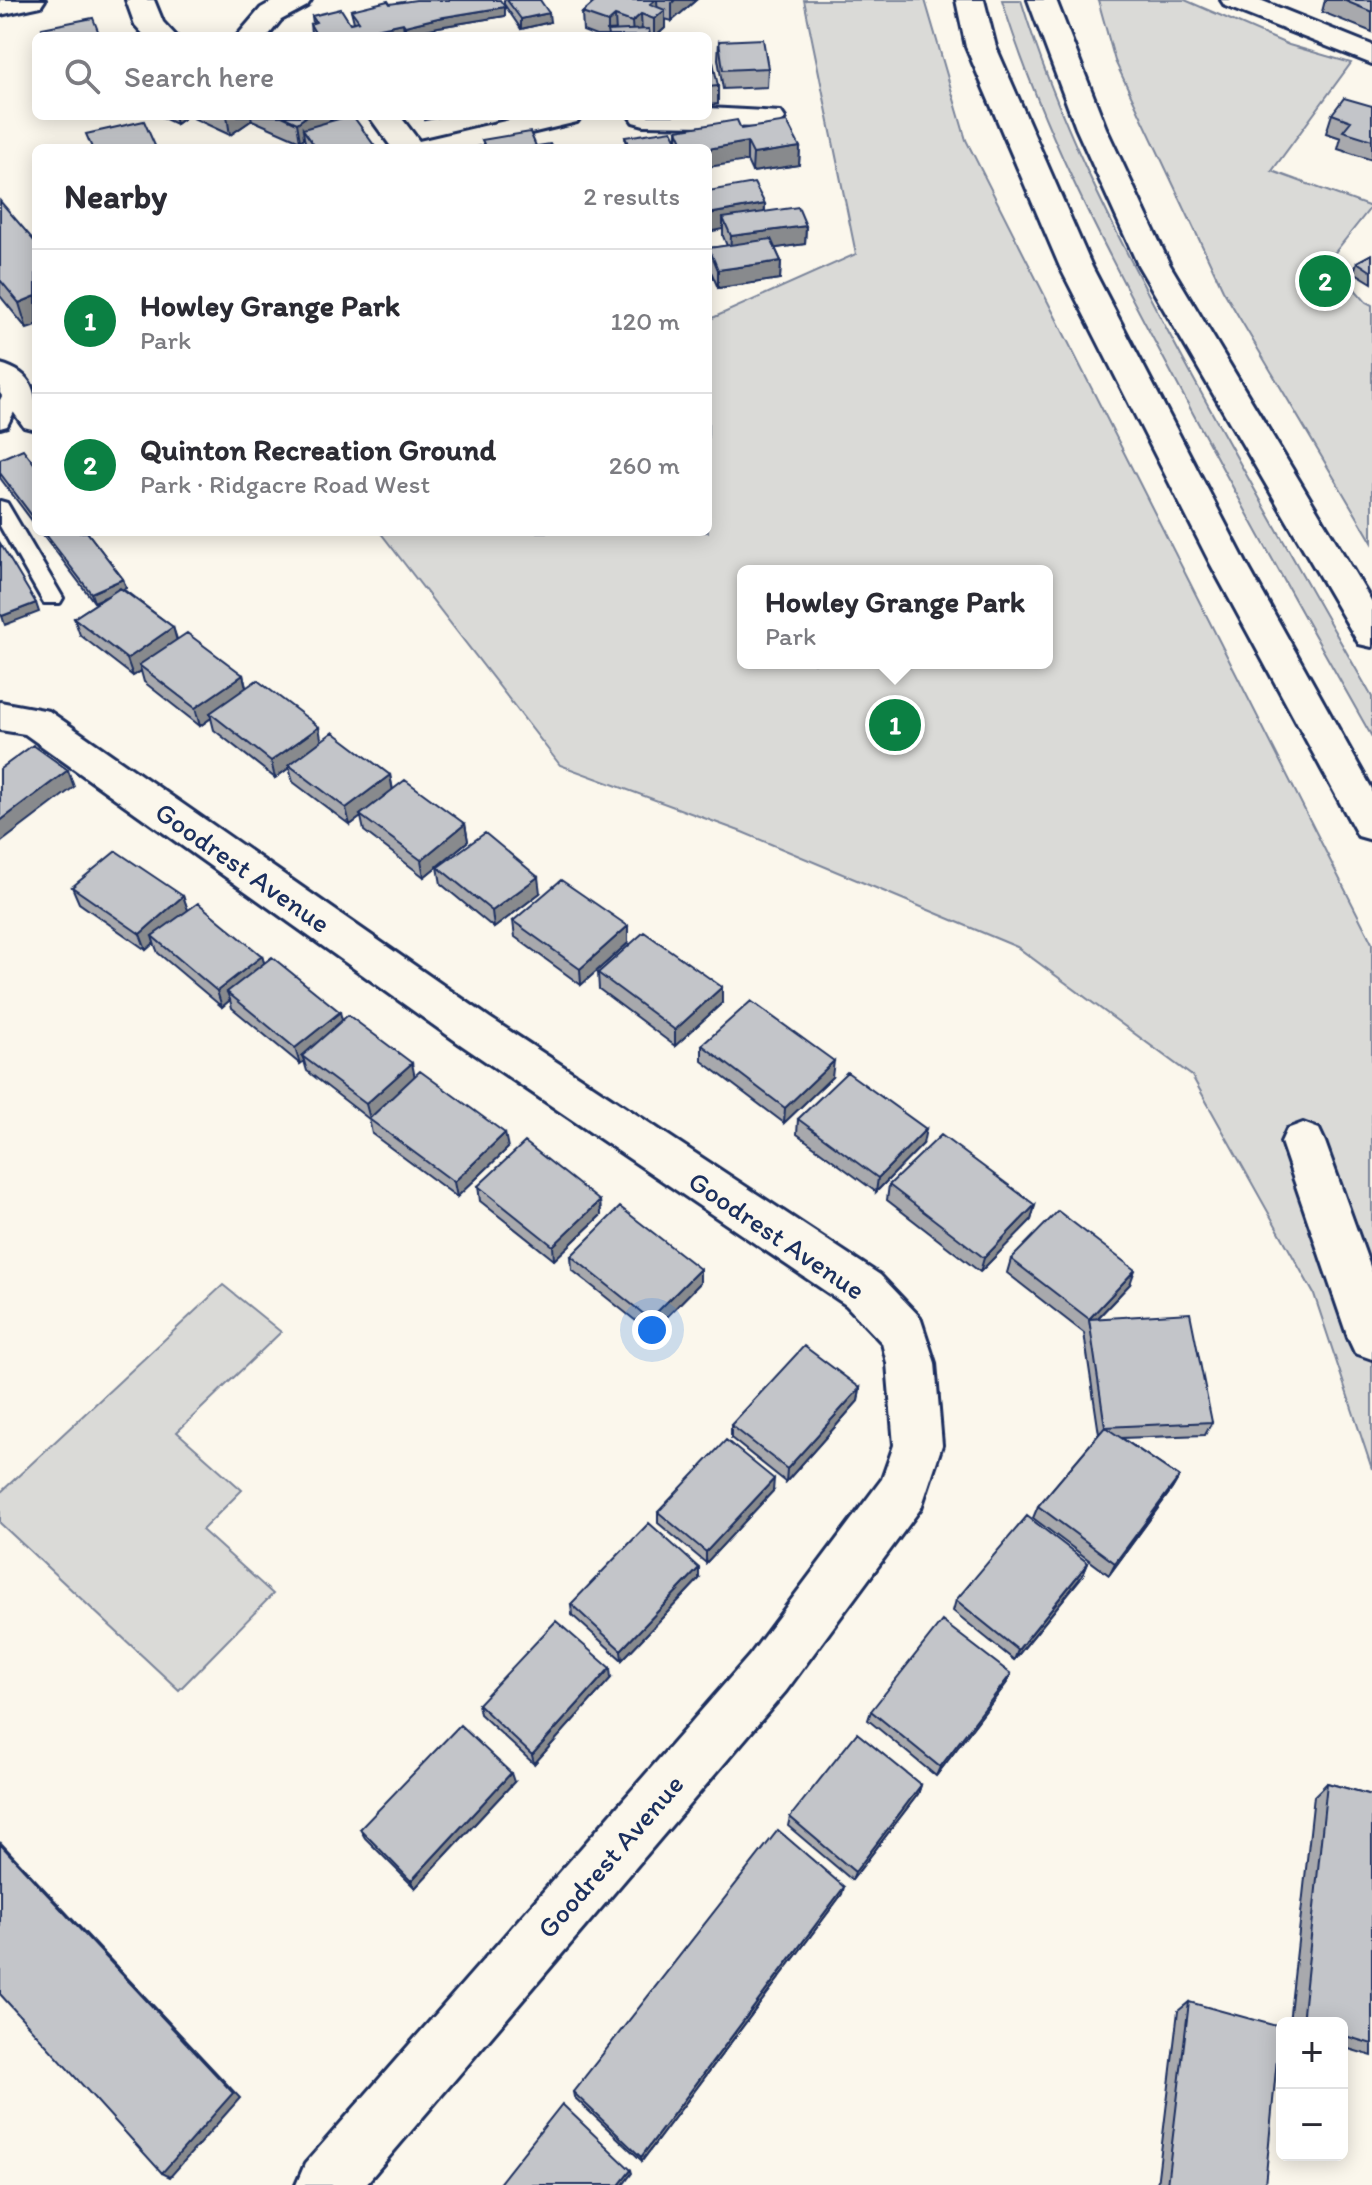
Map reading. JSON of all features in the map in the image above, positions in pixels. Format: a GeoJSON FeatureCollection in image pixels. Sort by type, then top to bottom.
{"type":"FeatureCollection","features":[{"type":"Feature","properties":{"kind":"main road"},"geometry":{"type":"LineString","coordinates":[[0,6],[31,0]]}},
{"type":"Feature","properties":{"kind":"main road"},"geometry":{"type":"LineString","coordinates":[[140,0],[150,25],[157,32]]}},
{"type":"Feature","properties":{"kind":"main road"},"geometry":{"type":"LineString","coordinates":[[255,32],[271,14],[297,0]]}},
{"type":"Feature","properties":{"kind":"main road"},"geometry":{"type":"LineString","coordinates":[[970,0],[981,47],[1076,267],[1228,563],[1372,825]]}},
{"type":"Feature","properties":{"kind":"main road"},"geometry":{"type":"LineString","coordinates":[[1042,0],[1091,128],[1154,265],[1372,634]]}},
{"type":"Feature","properties":{"kind":"main road"},"geometry":{"type":"LineString","coordinates":[[1235,0],[1372,55]]}},
{"type":"Feature","properties":{"kind":"main road"},"geometry":{"type":"LineString","coordinates":[[1281,19],[1316,0]]}},
{"type":"Feature","properties":{"kind":"main road"},"geometry":{"type":"LineString","coordinates":[[712,116],[773,116]]}},
{"type":"Feature","properties":{"kind":"main road"},"geometry":{"type":"LineString","coordinates":[[387,120],[405,144]]}},
{"type":"Feature","properties":{"kind":"main road"},"geometry":{"type":"LineString","coordinates":[[446,144],[549,120]]}},
{"type":"Feature","properties":{"kind":"main road"},"geometry":{"type":"LineString","coordinates":[[8,382],[32,414]]}},
{"type":"Feature","properties":{"kind":"main road","name":"Goodrest Avenue"},"geometry":{"type":"LineString","coordinates":[[0,716],[35,721],[488,1040],[863,1290],[903,1332],[911,1363],[918,1445],[903,1491],[768,1673],[326,2185]]}},
{"type":"Feature","properties":{"kind":"main road"},"geometry":{"type":"LineString","coordinates":[[1303,1142],[1372,1338]]}},
{"type":"Feature","properties":{"kind":"lane"},"geometry":{"type":"LineString","coordinates":[[0,421],[8,382]]}},
{"type":"Feature","properties":{"kind":"lane"},"geometry":{"type":"LineString","coordinates":[[0,508],[52,598]]}},
{"type":"Feature","properties":{"kind":"shaded area"},"geometry":{"type":"Polygon","coordinates":[[[804,0],[925,0],[966,140],[1372,943],[1372,1469],[1314,1294],[1192,1076],[1017,947],[742,832],[560,765],[383,536],[712,536],[712,318],[856,254],[804,0]]]}},
{"type":"Feature","properties":{"kind":"shaded area"},"geometry":{"type":"Polygon","coordinates":[[[1002,0],[1021,0],[1069,130],[1128,255],[1220,428],[1372,697],[1372,737],[1215,454],[1096,228],[1035,93],[1002,0]]]}},
{"type":"Feature","properties":{"kind":"shaded area"},"geometry":{"type":"Polygon","coordinates":[[[1098,0],[1185,0],[1289,45],[1351,63],[1272,171],[1371,207],[1329,260],[1372,305],[1372,542],[1223,290],[1115,61],[1098,0]]]}},
{"type":"Feature","properties":{"kind":"shaded area"},"geometry":{"type":"Polygon","coordinates":[[[223,1285],[281,1332],[177,1432],[242,1490],[202,1530],[273,1594],[179,1690],[0,1523],[0,1493],[223,1285]]]}},
{"type":"Feature","properties":{"kind":"building"},"geometry":{"type":"Polygon","coordinates":[[[416,0],[500,0],[505,7],[366,31],[315,32],[310,24],[316,22],[312,16],[341,9],[350,23],[359,21],[351,10],[388,1],[390,4],[416,0]]]}},
{"type":"Feature","properties":{"kind":"building"},"geometry":{"type":"Polygon","coordinates":[[[507,0],[540,0],[549,13],[521,19],[507,0]]]}},
{"type":"Feature","properties":{"kind":"building"},"geometry":{"type":"Polygon","coordinates":[[[597,0],[655,0],[650,4],[665,10],[654,19],[641,14],[632,22],[615,16],[608,22],[582,13],[597,0]]]}},
{"type":"Feature","properties":{"kind":"building"},"geometry":{"type":"Polygon","coordinates":[[[1343,0],[1372,0],[1372,12],[1343,0]]]}},
{"type":"Feature","properties":{"kind":"building"},"geometry":{"type":"Polygon","coordinates":[[[93,18],[98,32],[44,32],[42,28],[93,18]]]}},
{"type":"Feature","properties":{"kind":"building"},"geometry":{"type":"Polygon","coordinates":[[[649,29],[649,32],[607,32],[649,29]]]}},
{"type":"Feature","properties":{"kind":"building"},"geometry":{"type":"Polygon","coordinates":[[[763,39],[768,68],[723,70],[719,41],[763,39]]]}},
{"type":"Feature","properties":{"kind":"building"},"geometry":{"type":"Polygon","coordinates":[[[712,62],[713,62],[718,86],[712,87],[712,62]]]}},
{"type":"Feature","properties":{"kind":"building"},"geometry":{"type":"Polygon","coordinates":[[[1344,98],[1372,106],[1372,140],[1343,131],[1351,121],[1332,114],[1344,98]]]}},
{"type":"Feature","properties":{"kind":"building"},"geometry":{"type":"Polygon","coordinates":[[[335,120],[356,120],[373,144],[313,144],[303,129],[335,120]]]}},
{"type":"Feature","properties":{"kind":"building"},"geometry":{"type":"Polygon","coordinates":[[[737,120],[741,129],[787,122],[800,147],[753,154],[747,142],[712,148],[712,144],[683,144],[677,130],[737,120]]]}},
{"type":"Feature","properties":{"kind":"building"},"geometry":{"type":"Polygon","coordinates":[[[144,121],[154,144],[90,144],[86,134],[144,121]]]}},
{"type":"Feature","properties":{"kind":"building"},"geometry":{"type":"Polygon","coordinates":[[[672,130],[679,144],[628,144],[625,137],[672,130]]]}},
{"type":"Feature","properties":{"kind":"building"},"geometry":{"type":"Polygon","coordinates":[[[530,132],[535,144],[484,144],[482,140],[530,132]]]}},
{"type":"Feature","properties":{"kind":"building"},"geometry":{"type":"Polygon","coordinates":[[[754,183],[765,204],[712,213],[712,190],[754,183]]]}},
{"type":"Feature","properties":{"kind":"building"},"geometry":{"type":"Polygon","coordinates":[[[0,201],[32,238],[32,298],[19,303],[0,280],[0,201]]]}},
{"type":"Feature","properties":{"kind":"building"},"geometry":{"type":"Polygon","coordinates":[[[798,207],[806,226],[731,236],[723,218],[798,207]]]}},
{"type":"Feature","properties":{"kind":"building"},"geometry":{"type":"Polygon","coordinates":[[[771,239],[781,261],[718,270],[712,248],[771,239]]]}},
{"type":"Feature","properties":{"kind":"building"},"geometry":{"type":"Polygon","coordinates":[[[1372,254],[1372,272],[1357,262],[1372,254]]]}},
{"type":"Feature","properties":{"kind":"building"},"geometry":{"type":"Polygon","coordinates":[[[23,449],[32,461],[32,516],[0,473],[0,459],[23,449]]]}},
{"type":"Feature","properties":{"kind":"building"},"geometry":{"type":"Polygon","coordinates":[[[47,536],[90,536],[123,579],[91,593],[47,536]]]}},
{"type":"Feature","properties":{"kind":"building"},"geometry":{"type":"Polygon","coordinates":[[[0,543],[36,603],[2,616],[0,614],[0,543]]]}},
{"type":"Feature","properties":{"kind":"building"},"geometry":{"type":"Polygon","coordinates":[[[120,588],[173,627],[127,659],[74,618],[120,588]]]}},
{"type":"Feature","properties":{"kind":"building"},"geometry":{"type":"Polygon","coordinates":[[[187,633],[243,675],[195,708],[139,665],[187,633]]]}},
{"type":"Feature","properties":{"kind":"building"},"geometry":{"type":"Polygon","coordinates":[[[257,680],[319,727],[271,761],[210,713],[257,680]]]}},
{"type":"Feature","properties":{"kind":"building"},"geometry":{"type":"Polygon","coordinates":[[[333,732],[390,775],[346,808],[289,765],[333,732]]]}},
{"type":"Feature","properties":{"kind":"building"},"geometry":{"type":"Polygon","coordinates":[[[33,745],[68,770],[0,821],[0,769],[33,745]]]}},
{"type":"Feature","properties":{"kind":"building"},"geometry":{"type":"Polygon","coordinates":[[[405,780],[465,824],[421,860],[360,815],[405,780]]]}},
{"type":"Feature","properties":{"kind":"building"},"geometry":{"type":"Polygon","coordinates":[[[485,833],[538,877],[492,911],[438,867],[485,833]]]}},
{"type":"Feature","properties":{"kind":"building"},"geometry":{"type":"Polygon","coordinates":[[[116,851],[183,896],[140,934],[72,887],[116,851]]]}},
{"type":"Feature","properties":{"kind":"building"},"geometry":{"type":"Polygon","coordinates":[[[561,880],[628,926],[580,969],[513,921],[561,880]]]}},
{"type":"Feature","properties":{"kind":"building"},"geometry":{"type":"Polygon","coordinates":[[[198,903],[262,956],[217,991],[152,936],[198,903]]]}},
{"type":"Feature","properties":{"kind":"building"},"geometry":{"type":"Polygon","coordinates":[[[644,932],[722,987],[675,1030],[598,973],[644,932]]]}},
{"type":"Feature","properties":{"kind":"building"},"geometry":{"type":"Polygon","coordinates":[[[272,957],[340,1012],[295,1048],[227,992],[272,957]]]}},
{"type":"Feature","properties":{"kind":"building"},"geometry":{"type":"Polygon","coordinates":[[[751,1001],[834,1061],[785,1108],[702,1045],[751,1001]]]}},
{"type":"Feature","properties":{"kind":"building"},"geometry":{"type":"Polygon","coordinates":[[[348,1015],[412,1063],[366,1104],[302,1056],[348,1015]]]}},
{"type":"Feature","properties":{"kind":"building"},"geometry":{"type":"Polygon","coordinates":[[[420,1071],[505,1133],[454,1182],[369,1119],[420,1071]]]}},
{"type":"Feature","properties":{"kind":"building"},"geometry":{"type":"Polygon","coordinates":[[[847,1072],[926,1129],[878,1178],[798,1119],[847,1072]]]}},
{"type":"Feature","properties":{"kind":"building"},"geometry":{"type":"Polygon","coordinates":[[[941,1135],[1035,1205],[984,1258],[889,1185],[941,1135]]]}},
{"type":"Feature","properties":{"kind":"building"},"geometry":{"type":"Polygon","coordinates":[[[525,1142],[600,1201],[553,1246],[478,1186],[525,1142]]]}},
{"type":"Feature","properties":{"kind":"building"},"geometry":{"type":"Polygon","coordinates":[[[620,1207],[700,1269],[650,1319],[571,1256],[620,1207]]]}},
{"type":"Feature","properties":{"kind":"building"},"geometry":{"type":"Polygon","coordinates":[[[1058,1211],[1135,1270],[1089,1319],[1011,1259],[1058,1211]]]}},
{"type":"Feature","properties":{"kind":"building"},"geometry":{"type":"Polygon","coordinates":[[[1190,1313],[1212,1422],[1105,1427],[1089,1319],[1190,1313]]]}},
{"type":"Feature","properties":{"kind":"building"},"geometry":{"type":"Polygon","coordinates":[[[804,1346],[860,1388],[787,1469],[731,1425],[804,1346]]]}},
{"type":"Feature","properties":{"kind":"building"},"geometry":{"type":"Polygon","coordinates":[[[1105,1427],[1179,1477],[1115,1563],[1038,1506],[1105,1427]]]}},
{"type":"Feature","properties":{"kind":"building"},"geometry":{"type":"Polygon","coordinates":[[[726,1440],[774,1479],[706,1552],[658,1512],[726,1440]]]}},
{"type":"Feature","properties":{"kind":"building"},"geometry":{"type":"Polygon","coordinates":[[[1027,1516],[1088,1563],[1018,1650],[956,1600],[1027,1516]]]}},
{"type":"Feature","properties":{"kind":"building"},"geometry":{"type":"Polygon","coordinates":[[[649,1523],[699,1568],[621,1650],[571,1604],[649,1523]]]}},
{"type":"Feature","properties":{"kind":"building"},"geometry":{"type":"Polygon","coordinates":[[[556,1621],[610,1668],[532,1755],[478,1704],[556,1621]]]}},
{"type":"Feature","properties":{"kind":"building"},"geometry":{"type":"Polygon","coordinates":[[[942,1621],[1011,1674],[940,1767],[871,1711],[942,1621]]]}},
{"type":"Feature","properties":{"kind":"building"},"geometry":{"type":"Polygon","coordinates":[[[460,1725],[511,1773],[411,1881],[360,1829],[460,1725]]]}},
{"type":"Feature","properties":{"kind":"building"},"geometry":{"type":"Polygon","coordinates":[[[857,1733],[921,1785],[855,1872],[790,1817],[857,1733]]]}},
{"type":"Feature","properties":{"kind":"building"},"geometry":{"type":"Polygon","coordinates":[[[1327,1783],[1372,1795],[1372,2044],[1348,2037],[1348,2017],[1303,2017],[1327,1783]]]}},
{"type":"Feature","properties":{"kind":"building"},"geometry":{"type":"Polygon","coordinates":[[[778,1830],[844,1887],[641,2157],[573,2092],[778,1830]]]}},
{"type":"Feature","properties":{"kind":"building"},"geometry":{"type":"Polygon","coordinates":[[[0,1844],[233,2093],[162,2173],[0,1994],[0,1844]]]}},
{"type":"Feature","properties":{"kind":"building"},"geometry":{"type":"Polygon","coordinates":[[[1189,2002],[1276,2026],[1276,2069],[1265,2185],[1167,2185],[1189,2002]]]}},
{"type":"Feature","properties":{"kind":"building"},"geometry":{"type":"Polygon","coordinates":[[[562,2104],[631,2170],[619,2185],[498,2185],[562,2104]]]}},
{"type":"Feature","properties":{"kind":"place","name":"Quinton Recreation Ground"},"geometry":{"type":"Point","coordinates":[1325,281]}},
{"type":"Feature","properties":{"kind":"place","name":"Howley Grange Park"},"geometry":{"type":"Point","coordinates":[895,725]}}]}
